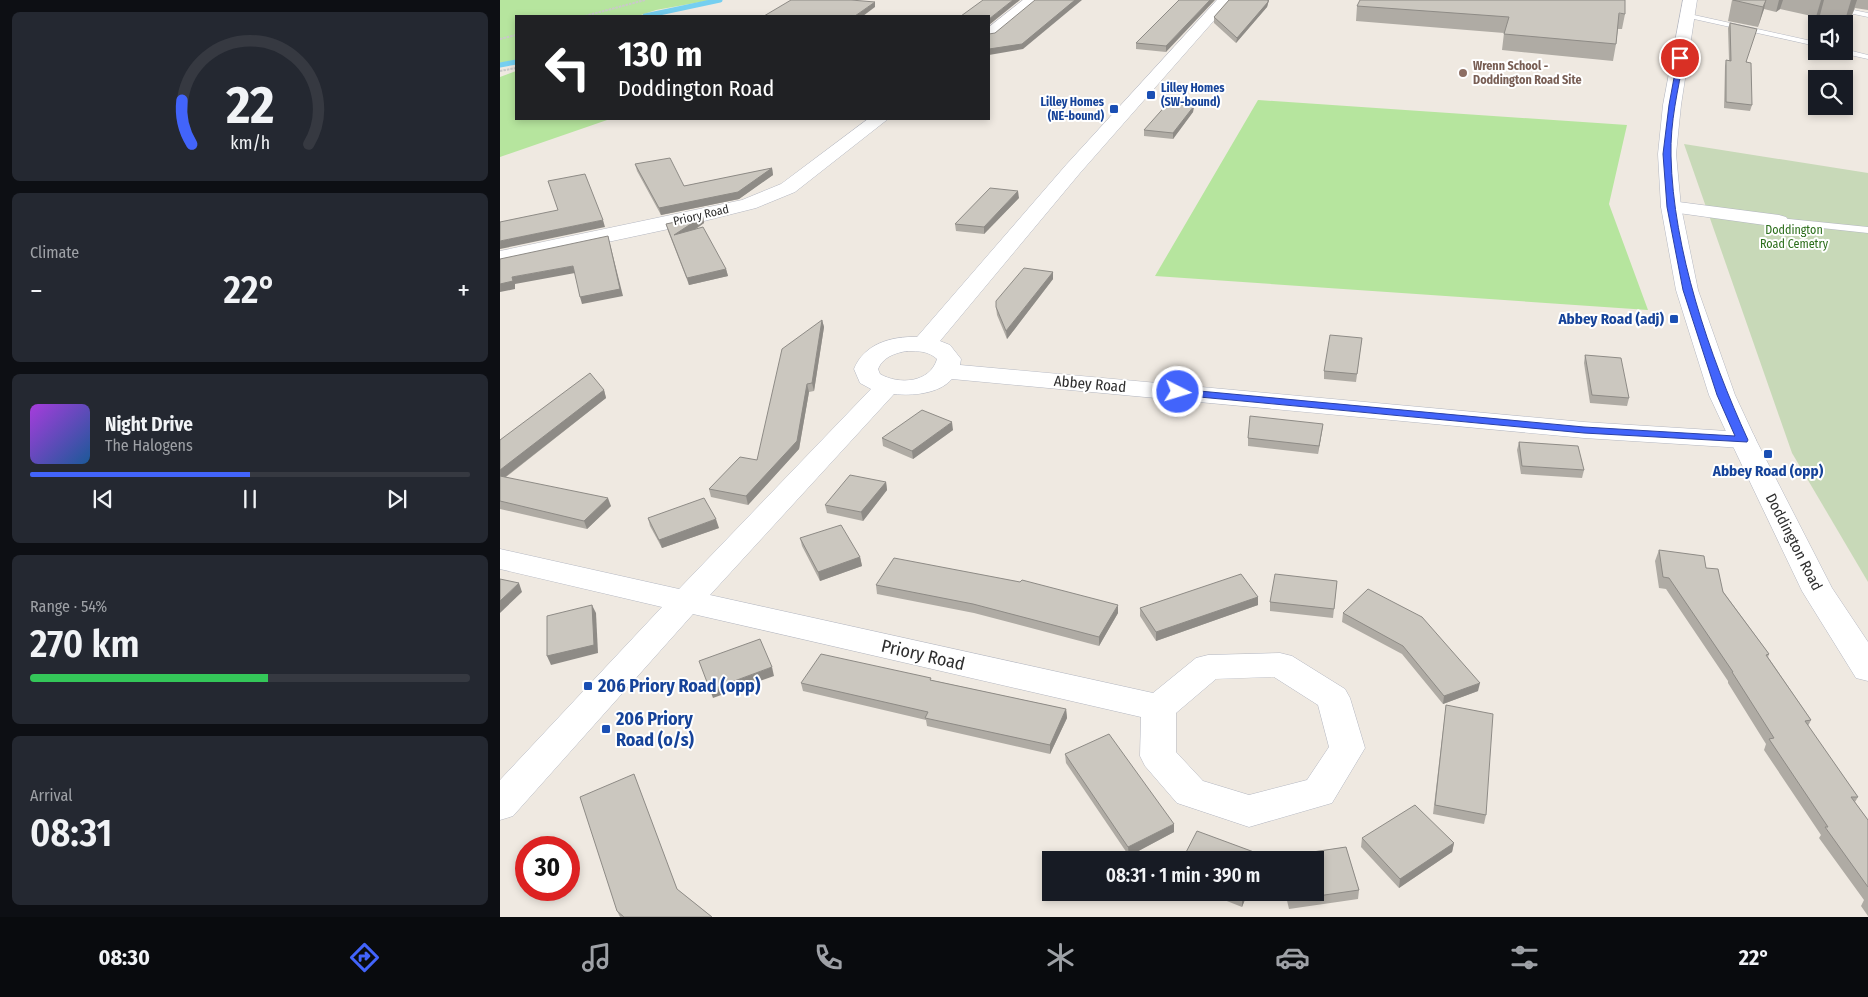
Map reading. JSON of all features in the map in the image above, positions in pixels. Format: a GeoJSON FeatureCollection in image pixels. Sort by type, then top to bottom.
{"type":"FeatureCollection","features":[{"type":"Feature","properties":{"kind":"street"},"geometry":{"type":"LineString","coordinates":[[990,33],[1032,0]]}},
{"type":"Feature","properties":{"kind":"street"},"geometry":{"type":"LineString","coordinates":[[924,344],[1073,169],[1225,0]]}},
{"type":"Feature","properties":{"kind":"street","name":"Doddington Road"},"geometry":{"type":"LineString","coordinates":[[1689,7],[1672,105],[1667,154],[1671,207],[1687,290],[1722,395],[1743,440],[1818,591],[1868,669]]}},
{"type":"Feature","properties":{"kind":"street","name":"Priory Road"},"geometry":{"type":"LineString","coordinates":[[500,258],[692,218],[749,204],[788,188],[878,120]]}},
{"type":"Feature","properties":{"kind":"street"},"geometry":{"type":"LineString","coordinates":[[1671,207],[1779,221]]}},
{"type":"Feature","properties":{"kind":"street"},"geometry":{"type":"LineString","coordinates":[[924,344],[934,346],[946,354],[949,359],[946,371],[935,380],[917,386],[887,387],[869,378],[866,369],[871,359],[882,351],[898,345],[924,344]]}},
{"type":"Feature","properties":{"kind":"street","name":"Abbey Road"},"geometry":{"type":"LineString","coordinates":[[946,371],[1584,430],[1743,440]]}},
{"type":"Feature","properties":{"kind":"street"},"geometry":{"type":"LineString","coordinates":[[500,805],[686,601],[887,387]]}},
{"type":"Feature","properties":{"kind":"street","name":"Priory Road"},"geometry":{"type":"LineString","coordinates":[[500,559],[1159,708]]}},
{"type":"Feature","properties":{"kind":"street"},"geometry":{"type":"LineString","coordinates":[[1280,665],[1333,698],[1347,748],[1319,792],[1249,811],[1190,792],[1158,756],[1159,708],[1208,667],[1280,665]]}},
{"type":"Feature","properties":{"kind":"lane"},"geometry":{"type":"LineString","coordinates":[[1689,7],[1808,42]]}},
{"type":"Feature","properties":{"kind":"lane"},"geometry":{"type":"LineString","coordinates":[[1832,7],[1868,15]]}},
{"type":"Feature","properties":{"kind":"lane"},"geometry":{"type":"LineString","coordinates":[[1853,53],[1868,56]]}},
{"type":"Feature","properties":{"kind":"lane"},"geometry":{"type":"LineString","coordinates":[[1779,221],[1868,230]]}},
{"type":"Feature","properties":{"kind":"path"},"geometry":{"type":"LineString","coordinates":[[589,15],[645,0]]}},
{"type":"Feature","properties":{"kind":"path"},"geometry":{"type":"LineString","coordinates":[[500,39],[515,35]]}},
{"type":"Feature","properties":{"kind":"path"},"geometry":{"type":"LineString","coordinates":[[500,71],[515,68]]}},
{"type":"Feature","properties":{"kind":"green space"},"geometry":{"type":"Polygon","coordinates":[[[500,0],[712,0],[656,10],[641,15],[515,15],[515,60],[500,63],[500,0]]]}},
{"type":"Feature","properties":{"kind":"green space"},"geometry":{"type":"Polygon","coordinates":[[[515,71],[515,120],[607,120],[500,157],[500,77],[515,71]]]}},
{"type":"Feature","properties":{"kind":"green space"},"geometry":{"type":"Polygon","coordinates":[[[1258,100],[1627,125],[1609,204],[1648,310],[1155,276],[1258,100]]]}},
{"type":"Feature","properties":{"kind":"green space","name":"Doddington Road Cemetry"},"geometry":{"type":"Polygon","coordinates":[[[1684,144],[1868,173],[1868,582],[1792,453],[1684,144]]]}},
{"type":"Feature","properties":{"kind":"building"},"geometry":{"type":"Polygon","coordinates":[[[791,0],[875,2],[856,15],[766,15],[791,0]]]}},
{"type":"Feature","properties":{"kind":"building"},"geometry":{"type":"Polygon","coordinates":[[[983,0],[1013,0],[990,18],[990,15],[962,15],[983,0]]]}},
{"type":"Feature","properties":{"kind":"building"},"geometry":{"type":"Polygon","coordinates":[[[1035,0],[1075,0],[1022,44],[990,49],[990,34],[995,33],[1035,0]]]}},
{"type":"Feature","properties":{"kind":"building"},"geometry":{"type":"Polygon","coordinates":[[[1179,0],[1210,0],[1166,46],[1136,43],[1179,0]]]}},
{"type":"Feature","properties":{"kind":"building"},"geometry":{"type":"Polygon","coordinates":[[[1229,0],[1268,0],[1268,2],[1237,38],[1214,17],[1229,0]]]}},
{"type":"Feature","properties":{"kind":"building"},"geometry":{"type":"Polygon","coordinates":[[[1360,0],[1625,0],[1625,14],[1619,13],[1616,44],[1504,34],[1509,17],[1357,6],[1360,0]]]}},
{"type":"Feature","properties":{"kind":"building"},"geometry":{"type":"Polygon","coordinates":[[[1733,0],[1766,0],[1763,7],[1733,0]]]}},
{"type":"Feature","properties":{"kind":"building"},"geometry":{"type":"Polygon","coordinates":[[[1730,23],[1757,29],[1746,62],[1751,63],[1752,105],[1726,102],[1726,60],[1731,61],[1730,23]]]}},
{"type":"Feature","properties":{"kind":"building"},"geometry":{"type":"Polygon","coordinates":[[[1168,103],[1194,106],[1173,133],[1144,130],[1168,103]]]}},
{"type":"Feature","properties":{"kind":"building"},"geometry":{"type":"Polygon","coordinates":[[[670,158],[684,186],[772,168],[738,192],[659,208],[635,164],[670,158]]]}},
{"type":"Feature","properties":{"kind":"building"},"geometry":{"type":"Polygon","coordinates":[[[585,174],[603,220],[500,241],[500,222],[558,210],[548,181],[585,174]]]}},
{"type":"Feature","properties":{"kind":"building"},"geometry":{"type":"Polygon","coordinates":[[[990,188],[1018,191],[984,227],[955,224],[990,188]]]}},
{"type":"Feature","properties":{"kind":"building"},"geometry":{"type":"Polygon","coordinates":[[[703,216],[674,235],[703,227],[726,269],[687,278],[666,224],[703,216]]]}},
{"type":"Feature","properties":{"kind":"building"},"geometry":{"type":"Polygon","coordinates":[[[608,236],[620,289],[580,297],[573,266],[512,277],[513,281],[500,284],[500,259],[608,236]]]}},
{"type":"Feature","properties":{"kind":"building"},"geometry":{"type":"Polygon","coordinates":[[[1024,268],[1053,272],[1006,331],[996,307],[996,301],[1024,268]]]}},
{"type":"Feature","properties":{"kind":"building"},"geometry":{"type":"Polygon","coordinates":[[[822,320],[812,383],[807,384],[797,441],[746,496],[709,489],[740,457],[757,460],[782,349],[822,320]]]}},
{"type":"Feature","properties":{"kind":"building"},"geometry":{"type":"Polygon","coordinates":[[[1330,335],[1362,338],[1357,374],[1324,371],[1330,335]]]}},
{"type":"Feature","properties":{"kind":"building"},"geometry":{"type":"Polygon","coordinates":[[[1585,355],[1621,358],[1629,398],[1592,395],[1585,355]]]}},
{"type":"Feature","properties":{"kind":"building"},"geometry":{"type":"Polygon","coordinates":[[[590,373],[604,390],[500,470],[500,440],[590,373]]]}},
{"type":"Feature","properties":{"kind":"building"},"geometry":{"type":"Polygon","coordinates":[[[922,410],[952,422],[912,451],[882,438],[922,410]]]}},
{"type":"Feature","properties":{"kind":"building"},"geometry":{"type":"Polygon","coordinates":[[[1250,416],[1323,424],[1319,446],[1248,438],[1250,416]]]}},
{"type":"Feature","properties":{"kind":"building"},"geometry":{"type":"Polygon","coordinates":[[[1519,442],[1578,446],[1584,470],[1522,466],[1519,442]]]}},
{"type":"Feature","properties":{"kind":"building"},"geometry":{"type":"Polygon","coordinates":[[[850,475],[886,482],[861,512],[825,505],[850,475]]]}},
{"type":"Feature","properties":{"kind":"building"},"geometry":{"type":"Polygon","coordinates":[[[500,476],[608,498],[584,521],[500,501],[500,476]]]}},
{"type":"Feature","properties":{"kind":"building"},"geometry":{"type":"Polygon","coordinates":[[[704,498],[716,519],[659,540],[648,518],[704,498]]]}},
{"type":"Feature","properties":{"kind":"building"},"geometry":{"type":"Polygon","coordinates":[[[841,525],[860,557],[818,572],[800,538],[841,525]]]}},
{"type":"Feature","properties":{"kind":"building"},"geometry":{"type":"Polygon","coordinates":[[[1659,550],[1704,556],[1706,568],[1718,569],[1723,592],[1769,654],[1766,655],[1811,720],[1805,721],[1858,797],[1851,797],[1868,820],[1868,887],[1825,827],[1828,827],[1769,739],[1774,738],[1733,672],[1669,578],[1663,577],[1659,550]]]}},
{"type":"Feature","properties":{"kind":"building"},"geometry":{"type":"Polygon","coordinates":[[[894,558],[1020,582],[1022,580],[1118,605],[1099,637],[973,604],[876,585],[894,558]]]}},
{"type":"Feature","properties":{"kind":"building"},"geometry":{"type":"Polygon","coordinates":[[[1241,574],[1258,597],[1156,632],[1140,608],[1241,574]]]}},
{"type":"Feature","properties":{"kind":"building"},"geometry":{"type":"Polygon","coordinates":[[[1275,574],[1337,581],[1334,609],[1270,602],[1275,574]]]}},
{"type":"Feature","properties":{"kind":"building"},"geometry":{"type":"Polygon","coordinates":[[[500,579],[519,583],[500,601],[500,579]]]}},
{"type":"Feature","properties":{"kind":"building"},"geometry":{"type":"Polygon","coordinates":[[[1368,589],[1422,617],[1480,683],[1444,696],[1403,646],[1343,613],[1368,589]]]}},
{"type":"Feature","properties":{"kind":"building"},"geometry":{"type":"Polygon","coordinates":[[[592,605],[594,645],[547,656],[547,616],[592,605]]]}},
{"type":"Feature","properties":{"kind":"building"},"geometry":{"type":"Polygon","coordinates":[[[760,639],[772,667],[710,690],[699,661],[760,639]]]}},
{"type":"Feature","properties":{"kind":"building"},"geometry":{"type":"Polygon","coordinates":[[[821,654],[1066,709],[1050,745],[925,718],[928,712],[801,683],[821,654]]]}},
{"type":"Feature","properties":{"kind":"building"},"geometry":{"type":"Polygon","coordinates":[[[1446,705],[1493,714],[1486,815],[1435,805],[1446,705]]]}},
{"type":"Feature","properties":{"kind":"building"},"geometry":{"type":"Polygon","coordinates":[[[1109,734],[1174,824],[1128,847],[1065,754],[1109,734]]]}},
{"type":"Feature","properties":{"kind":"building"},"geometry":{"type":"Polygon","coordinates":[[[634,774],[677,889],[712,917],[624,917],[617,911],[580,797],[634,774]]]}},
{"type":"Feature","properties":{"kind":"building"},"geometry":{"type":"Polygon","coordinates":[[[1415,805],[1454,843],[1400,879],[1362,838],[1415,805]]]}},
{"type":"Feature","properties":{"kind":"building"},"geometry":{"type":"Polygon","coordinates":[[[1197,831],[1251,851],[1187,851],[1197,831]]]}},
{"type":"Feature","properties":{"kind":"building"},"geometry":{"type":"Polygon","coordinates":[[[1346,847],[1359,890],[1324,895],[1324,851],[1319,851],[1346,847]]]}},
{"type":"Feature","properties":{"kind":"waterway"},"geometry":{"type":"LineString","coordinates":[[650,15],[720,0]]}},
{"type":"Feature","properties":{"kind":"waterway"},"geometry":{"type":"LineString","coordinates":[[500,65],[515,62]]}},
{"type":"Feature","properties":{"kind":"place","name":"Wrenn School - Doddington Road Site"},"geometry":{"type":"Point","coordinates":[1463,73]}},
{"type":"Feature","properties":{"kind":"place","name":"Lilley Homes (SW-bound)"},"geometry":{"type":"Point","coordinates":[1151,95]}},
{"type":"Feature","properties":{"kind":"place","name":"Lilley Homes (NE-bound)"},"geometry":{"type":"Point","coordinates":[1114,109]}},
{"type":"Feature","properties":{"kind":"place","name":"Abbey Road (adj)"},"geometry":{"type":"Point","coordinates":[1674,319]}},
{"type":"Feature","properties":{"kind":"place","name":"Abbey Road (opp)"},"geometry":{"type":"Point","coordinates":[1768,454]}},
{"type":"Feature","properties":{"kind":"place","name":"206 Priory Road (opp)"},"geometry":{"type":"Point","coordinates":[588,686]}},
{"type":"Feature","properties":{"kind":"place","name":"206 Priory Road (o/s)"},"geometry":{"type":"Point","coordinates":[606,729]}},
{"type":"Feature","properties":{"kind":"route"},"geometry":{"type":"LineString","coordinates":[[1178,392],[1584,430],[1743,440],[1722,395],[1687,290],[1671,207],[1667,154],[1672,105],[1680,58]]}}]}
